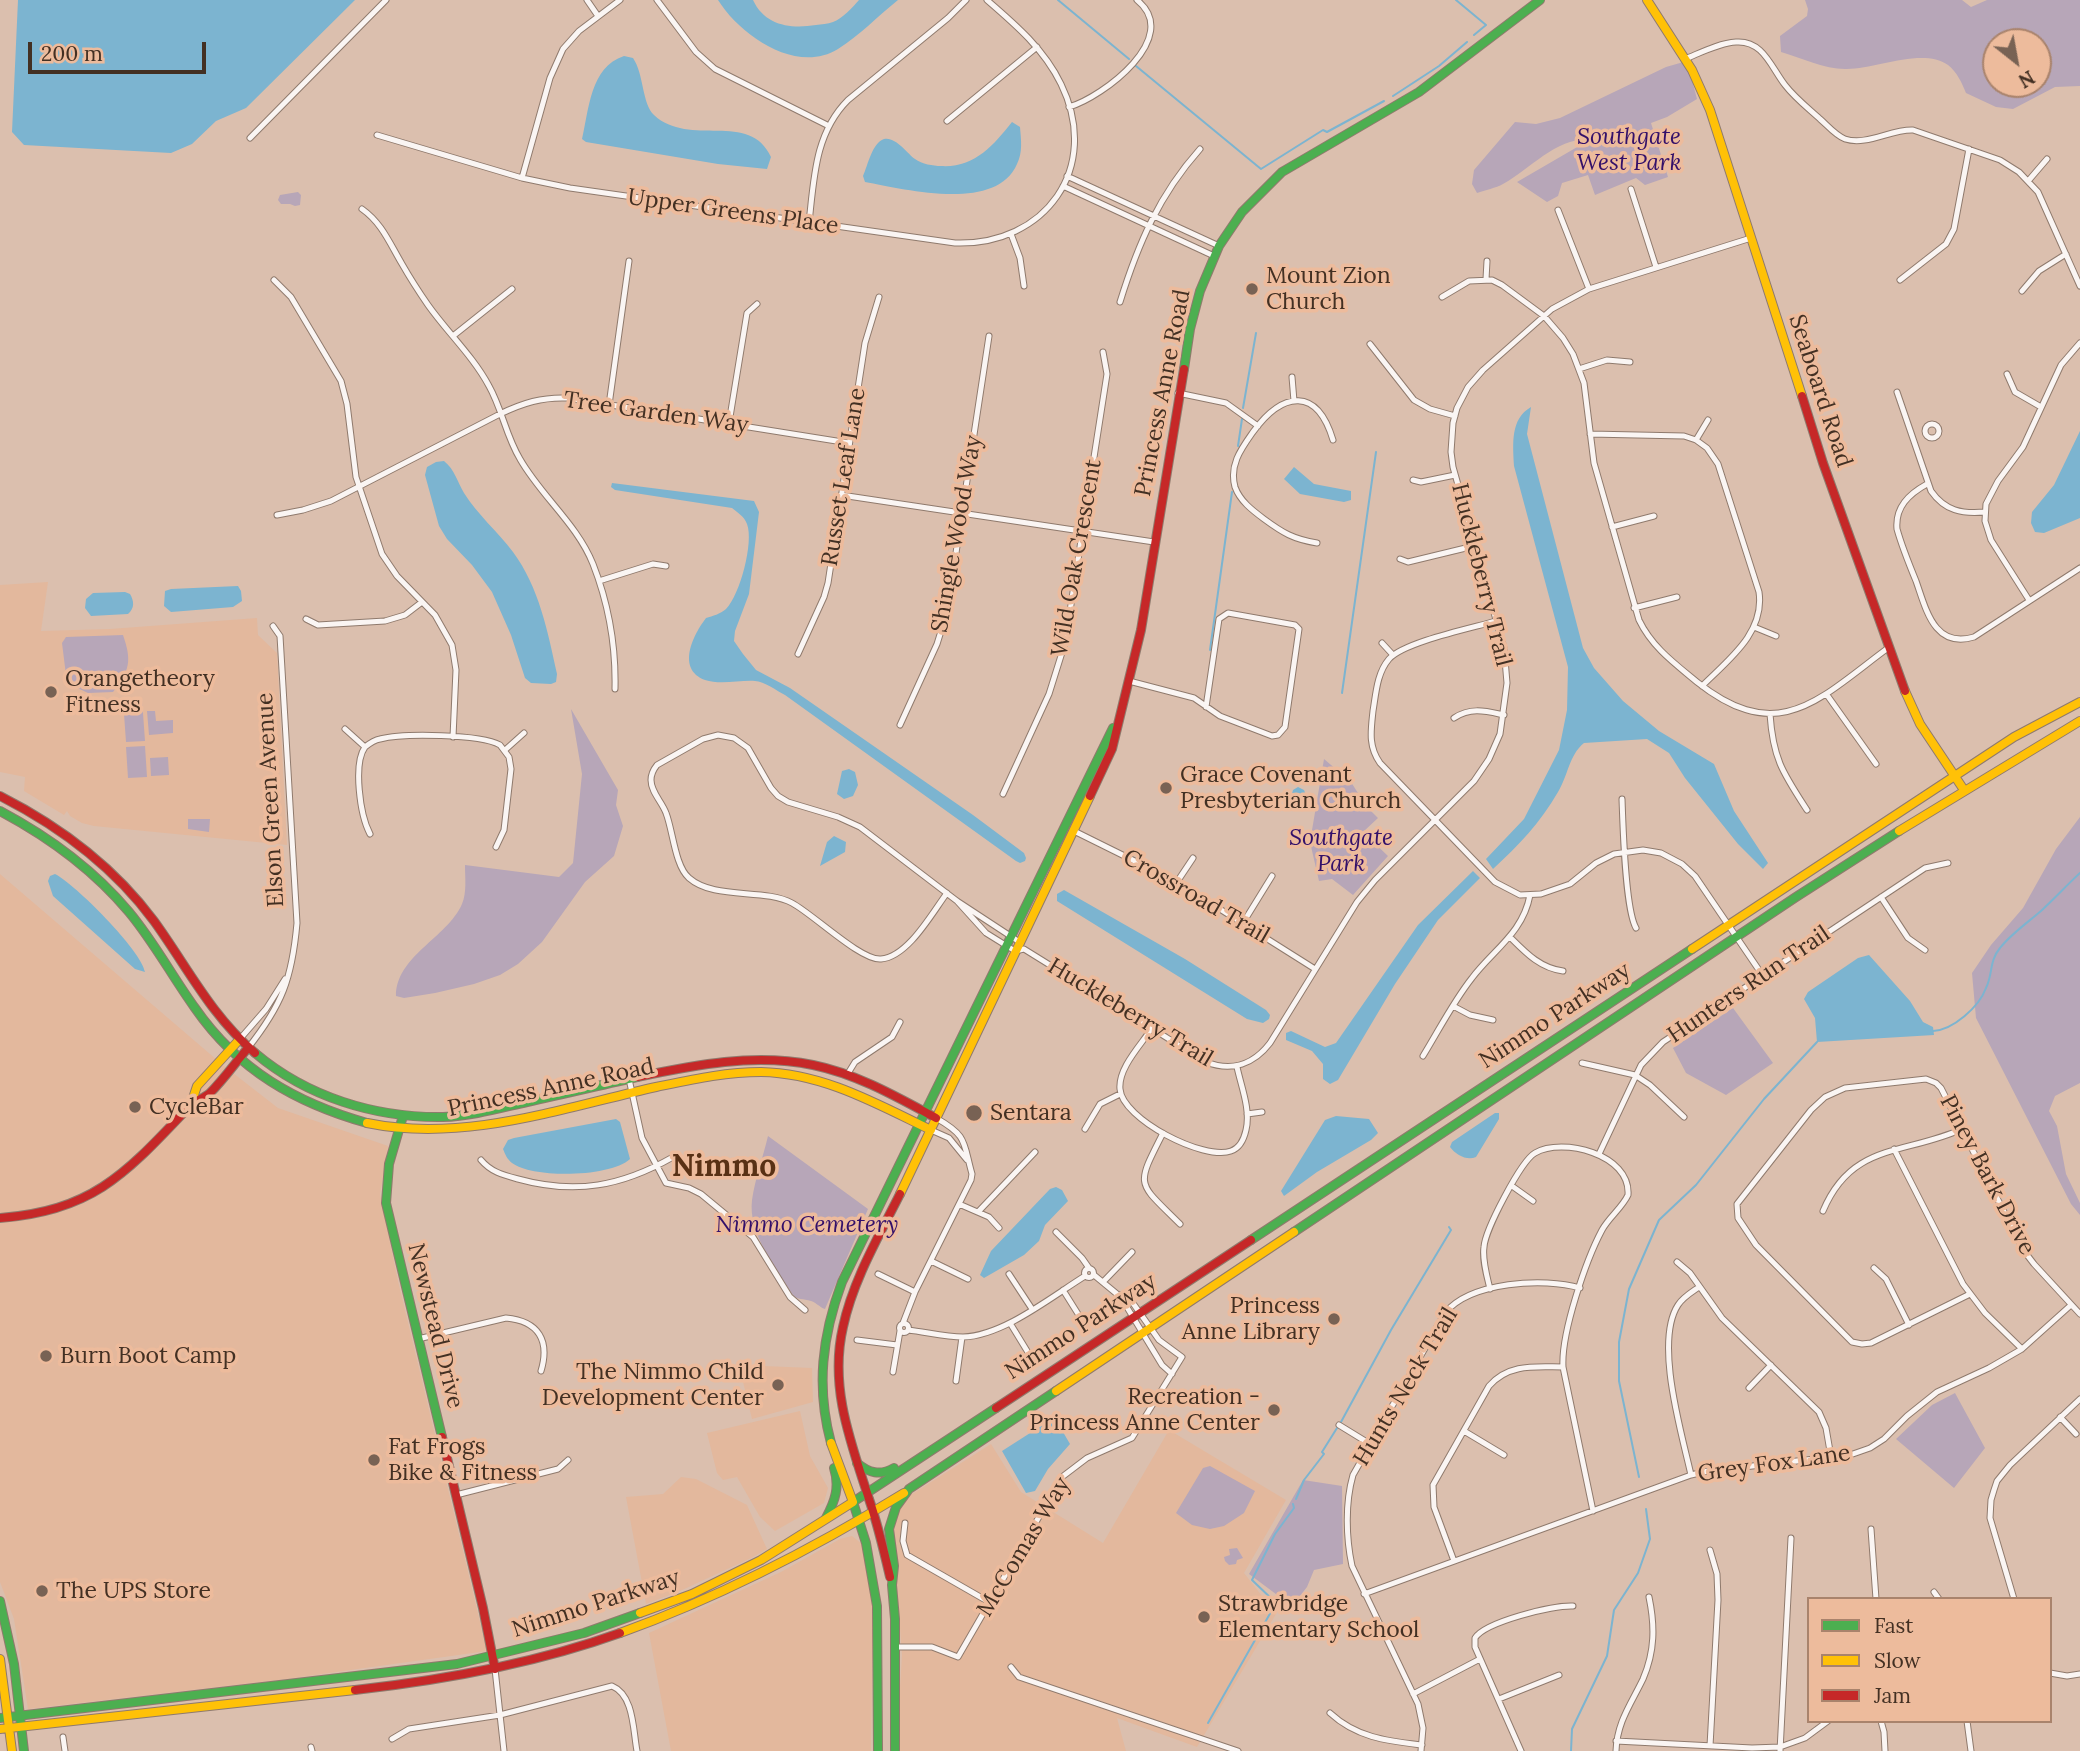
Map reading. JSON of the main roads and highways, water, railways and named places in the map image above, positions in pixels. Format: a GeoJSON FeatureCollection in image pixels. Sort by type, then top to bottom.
{"type":"FeatureCollection","features":[{"type":"Feature","properties":{"kind":"main road","name":"Princess Anne Road"},"geometry":{"type":"LineString","coordinates":[[0,796],[70,838],[127,889],[162,931],[210,1006],[248,1048],[278,1072],[316,1093],[357,1108],[403,1116],[474,1114],[695,1064],[739,1058],[794,1062],[847,1075],[936,1118],[1108,759],[1141,630],[1178,393],[1193,316],[1219,246],[1241,212],[1282,172],[1419,92],[1540,0]]}},
{"type":"Feature","properties":{"kind":"main road","name":"Seaboard Road"},"geometry":{"type":"LineString","coordinates":[[1647,0],[1685,59],[1710,110],[1827,475],[1888,648],[1917,717],[1964,790]]}},
{"type":"Feature","properties":{"kind":"main road","name":"Nimmo Parkway"},"geometry":{"type":"LineString","coordinates":[[4,1718],[397,1673],[494,1657],[584,1633],[691,1594],[761,1560],[1954,776],[2014,737],[2080,702]]}},
{"type":"Feature","properties":{"kind":"main road","name":"Princess Anne Road"},"geometry":{"type":"LineString","coordinates":[[924,1112],[1106,745],[1124,703]]}},
{"type":"Feature","properties":{"kind":"main road","name":"Nimmo Parkway"},"geometry":{"type":"LineString","coordinates":[[4,1728],[392,1686],[495,1669],[581,1647],[668,1617],[763,1575],[909,1489],[1737,936],[1964,790],[2080,721]]}},
{"type":"Feature","properties":{"kind":"main road","name":"Princess Anne Road"},"geometry":{"type":"LineString","coordinates":[[0,811],[57,845],[114,894],[148,936],[200,1015],[239,1059],[270,1083],[307,1104],[348,1119],[399,1130],[467,1128],[716,1074],[772,1073],[839,1086],[931,1130]]}},
{"type":"Feature","properties":{"kind":"main road","name":"Elson Green Avenue"},"geometry":{"type":"LineString","coordinates":[[191,1104],[197,1086],[239,1040]]}},
{"type":"Feature","properties":{"kind":"main road","name":"Elson Green Avenue"},"geometry":{"type":"LineString","coordinates":[[0,1218],[47,1212],[97,1192],[125,1173],[191,1104],[208,1095],[248,1048]]}},
{"type":"Feature","properties":{"kind":"main road"},"geometry":{"type":"LineString","coordinates":[[825,1520],[836,1499],[839,1483],[823,1432],[821,1365],[828,1320],[843,1279],[924,1112]]}},
{"type":"Feature","properties":{"kind":"main road","name":"Newstead Drive"},"geometry":{"type":"LineString","coordinates":[[403,1116],[387,1177],[386,1203],[495,1669]]}},
{"type":"Feature","properties":{"kind":"main road"},"geometry":{"type":"LineString","coordinates":[[894,1751],[895,1647],[892,1585],[875,1511],[846,1434],[838,1399],[836,1366],[842,1325],[856,1285],[936,1118]]}},
{"type":"Feature","properties":{"kind":"main road"},"geometry":{"type":"LineString","coordinates":[[824,1411],[833,1450],[860,1520],[877,1606],[878,1751]]}},
{"type":"Feature","properties":{"kind":"main road"},"geometry":{"type":"LineString","coordinates":[[857,1463],[869,1472],[885,1473],[935,1441],[961,1430]]}},
{"type":"Feature","properties":{"kind":"main road"},"geometry":{"type":"LineString","coordinates":[[892,1585],[894,1566],[888,1538],[890,1520],[895,1507],[909,1489]]}},
{"type":"Feature","properties":{"kind":"main road"},"geometry":{"type":"LineString","coordinates":[[0,1601],[12,1654],[24,1751]]}},
{"type":"Feature","properties":{"kind":"main road"},"geometry":{"type":"LineString","coordinates":[[0,1659],[4,1728],[12,1751]]}},
{"type":"Feature","properties":{"kind":"main road"},"geometry":{"type":"LineString","coordinates":[[876,1721],[885,1723],[889,1751]]}},
{"type":"Feature","properties":{"kind":"water"},"geometry":{"type":"Polygon","coordinates":[[[18,0],[355,0],[246,108],[216,121],[192,144],[171,153],[24,145],[12,132],[18,0]]]}},
{"type":"Feature","properties":{"kind":"water"},"geometry":{"type":"Polygon","coordinates":[[[718,0],[753,0],[758,9],[772,20],[788,26],[797,26],[833,22],[844,16],[859,0],[898,0],[838,49],[822,56],[805,57],[787,54],[755,38],[740,26],[718,0]]]}},
{"type":"Feature","properties":{"kind":"water"},"geometry":{"type":"Polygon","coordinates":[[[624,56],[633,58],[637,65],[647,104],[654,115],[668,124],[684,129],[749,135],[761,143],[771,157],[767,169],[718,164],[586,142],[582,139],[589,103],[598,79],[613,62],[624,56]]]}},
{"type":"Feature","properties":{"kind":"water"},"geometry":{"type":"Polygon","coordinates":[[[1012,122],[1020,127],[1019,159],[1006,179],[990,188],[970,193],[948,194],[865,182],[863,176],[871,155],[876,145],[884,139],[897,142],[921,162],[935,166],[953,166],[982,154],[1012,122]]]}},
{"type":"Feature","properties":{"kind":"water"},"geometry":{"type":"Polygon","coordinates":[[[1531,407],[1527,434],[1583,648],[1594,668],[1623,701],[1659,731],[1714,764],[1734,811],[1768,863],[1763,869],[1738,844],[1685,778],[1669,753],[1647,739],[1584,743],[1575,753],[1551,803],[1528,833],[1493,869],[1486,859],[1524,819],[1559,750],[1567,710],[1568,667],[1514,466],[1513,441],[1516,425],[1524,412],[1531,407]]]}},
{"type":"Feature","properties":{"kind":"water"},"geometry":{"type":"Polygon","coordinates":[[[2080,431],[2080,518],[2044,533],[2035,532],[2031,523],[2032,512],[2054,485],[2080,431]]]}},
{"type":"Feature","properties":{"kind":"water"},"geometry":{"type":"Polygon","coordinates":[[[444,461],[469,501],[513,552],[530,580],[546,626],[557,674],[556,682],[531,683],[525,678],[511,635],[492,592],[439,526],[425,475],[427,467],[444,461]]]}},
{"type":"Feature","properties":{"kind":"water"},"geometry":{"type":"Polygon","coordinates":[[[1294,467],[1314,484],[1351,491],[1351,500],[1344,502],[1300,494],[1284,479],[1294,467]]]}},
{"type":"Feature","properties":{"kind":"water"},"geometry":{"type":"Polygon","coordinates":[[[612,483],[754,501],[759,512],[749,594],[734,641],[743,654],[756,670],[790,688],[973,815],[1024,853],[1025,861],[1016,861],[770,686],[755,681],[711,681],[696,675],[689,660],[692,642],[706,618],[726,609],[736,592],[749,543],[747,524],[732,508],[615,490],[611,487],[612,483]]]}},
{"type":"Feature","properties":{"kind":"water"},"geometry":{"type":"Polygon","coordinates":[[[238,586],[242,601],[233,607],[171,612],[164,606],[165,591],[171,589],[238,586]]]}},
{"type":"Feature","properties":{"kind":"water"},"geometry":{"type":"Polygon","coordinates":[[[93,593],[130,594],[133,602],[128,614],[91,616],[85,608],[86,599],[93,593]]]}},
{"type":"Feature","properties":{"kind":"water"},"geometry":{"type":"Polygon","coordinates":[[[849,769],[855,772],[858,785],[853,796],[844,799],[837,794],[842,771],[849,769]]]}},
{"type":"Feature","properties":{"kind":"water"},"geometry":{"type":"Polygon","coordinates":[[[1298,787],[1304,790],[1306,795],[1303,807],[1299,810],[1293,808],[1290,802],[1293,790],[1298,787]]]}},
{"type":"Feature","properties":{"kind":"water"},"geometry":{"type":"Polygon","coordinates":[[[834,836],[846,842],[845,852],[820,866],[827,842],[834,836]]]}},
{"type":"Feature","properties":{"kind":"water"},"geometry":{"type":"Polygon","coordinates":[[[1473,871],[1480,878],[1438,920],[1395,984],[1338,1080],[1330,1084],[1323,1079],[1323,1064],[1312,1051],[1286,1040],[1286,1033],[1291,1031],[1325,1047],[1336,1043],[1418,925],[1473,871]]]}},
{"type":"Feature","properties":{"kind":"water"},"geometry":{"type":"Polygon","coordinates":[[[55,874],[77,891],[120,934],[141,962],[145,972],[135,969],[53,896],[48,881],[50,876],[55,874]]]}},
{"type":"Feature","properties":{"kind":"water"},"geometry":{"type":"Polygon","coordinates":[[[1064,890],[1185,959],[1266,1010],[1270,1015],[1269,1019],[1263,1023],[1247,1019],[1057,901],[1057,894],[1064,890]]]}},
{"type":"Feature","properties":{"kind":"water"},"geometry":{"type":"Polygon","coordinates":[[[1869,955],[1910,1001],[1923,1022],[1933,1027],[1934,1035],[1817,1042],[1815,1018],[1804,999],[1808,992],[1858,958],[1869,955]]]}},
{"type":"Feature","properties":{"kind":"water"},"geometry":{"type":"Polygon","coordinates":[[[1495,1113],[1499,1113],[1499,1119],[1476,1157],[1462,1156],[1450,1147],[1452,1142],[1495,1113]]]}},
{"type":"Feature","properties":{"kind":"water"},"geometry":{"type":"Polygon","coordinates":[[[1336,1116],[1369,1119],[1378,1133],[1284,1196],[1281,1191],[1325,1120],[1336,1116]]]}},
{"type":"Feature","properties":{"kind":"water"},"geometry":{"type":"Polygon","coordinates":[[[616,1119],[620,1122],[630,1159],[607,1169],[572,1174],[537,1172],[512,1163],[503,1149],[508,1140],[514,1138],[616,1119]]]}},
{"type":"Feature","properties":{"kind":"water"},"geometry":{"type":"Polygon","coordinates":[[[1056,1187],[1062,1190],[1068,1201],[1045,1225],[1039,1241],[1024,1255],[984,1278],[980,1275],[991,1251],[1050,1189],[1056,1187]]]}},
{"type":"Feature","properties":{"kind":"water"},"geometry":{"type":"Polygon","coordinates":[[[1052,1419],[1056,1420],[1070,1444],[1048,1469],[1035,1491],[1026,1493],[1002,1451],[1052,1419]]]}},
{"type":"Feature","properties":{"kind":"waterway"},"geometry":{"type":"LineString","coordinates":[[1058,0],[1129,59]]}},
{"type":"Feature","properties":{"kind":"waterway"},"geometry":{"type":"LineString","coordinates":[[1456,0],[1486,25],[1474,35]]}},
{"type":"Feature","properties":{"kind":"waterway"},"geometry":{"type":"LineString","coordinates":[[1393,96],[1439,66],[1467,42]]}},
{"type":"Feature","properties":{"kind":"waterway"},"geometry":{"type":"LineString","coordinates":[[1136,66],[1261,169],[1323,130],[1327,132],[1384,101]]}},
{"type":"Feature","properties":{"kind":"waterway"},"geometry":{"type":"LineString","coordinates":[[1243,408],[1256,333]]}},
{"type":"Feature","properties":{"kind":"waterway"},"geometry":{"type":"LineString","coordinates":[[1238,446],[1242,419]]}},
{"type":"Feature","properties":{"kind":"waterway"},"geometry":{"type":"LineString","coordinates":[[1342,693],[1376,452]]}},
{"type":"Feature","properties":{"kind":"waterway"},"geometry":{"type":"LineString","coordinates":[[1210,650],[1232,492]]}},
{"type":"Feature","properties":{"kind":"waterway"},"geometry":{"type":"LineString","coordinates":[[1933,1031],[1949,1027],[1978,1003],[2000,948],[2080,873]]}},
{"type":"Feature","properties":{"kind":"waterway"},"geometry":{"type":"LineString","coordinates":[[1639,1477],[1619,1381],[1619,1342],[1629,1289],[1659,1220],[1696,1185],[1764,1099],[1817,1042]]}},
{"type":"Feature","properties":{"kind":"waterway"},"geometry":{"type":"LineString","coordinates":[[1341,1422],[1391,1330],[1451,1230],[1449,1227]]}},
{"type":"Feature","properties":{"kind":"waterway"},"geometry":{"type":"LineString","coordinates":[[1296,1499],[1304,1480],[1324,1454],[1322,1452],[1337,1428]]}},
{"type":"Feature","properties":{"kind":"waterway"},"geometry":{"type":"LineString","coordinates":[[1208,1723],[1276,1603],[1252,1580],[1275,1534],[1294,1508],[1293,1504]]}},
{"type":"Feature","properties":{"kind":"waterway"},"geometry":{"type":"LineString","coordinates":[[1571,1751],[1572,1729],[1607,1656],[1614,1610],[1638,1573],[1650,1539],[1646,1509]]}},
{"type":"Feature","properties":{"kind":"place","name":"Mount Zion Church"},"geometry":{"type":"Point","coordinates":[1252,289]}},
{"type":"Feature","properties":{"kind":"place","name":"Orangetheory Fitness"},"geometry":{"type":"Point","coordinates":[51,692]}},
{"type":"Feature","properties":{"kind":"place","name":"Grace Covenant Presbyterian Church"},"geometry":{"type":"Point","coordinates":[1166,788]}},
{"type":"Feature","properties":{"kind":"place","name":"CycleBar"},"geometry":{"type":"Point","coordinates":[135,1107]}},
{"type":"Feature","properties":{"kind":"place","name":"Sentara"},"geometry":{"type":"Point","coordinates":[974,1113]}},
{"type":"Feature","properties":{"kind":"place","name":"Princess Anne Library"},"geometry":{"type":"Point","coordinates":[1334,1319]}},
{"type":"Feature","properties":{"kind":"place","name":"Burn Boot Camp"},"geometry":{"type":"Point","coordinates":[46,1356]}},
{"type":"Feature","properties":{"kind":"place","name":"The Nimmo Child Development Center"},"geometry":{"type":"Point","coordinates":[778,1385]}},
{"type":"Feature","properties":{"kind":"place","name":"Recreation - Princess Anne Center"},"geometry":{"type":"Point","coordinates":[1274,1410]}},
{"type":"Feature","properties":{"kind":"place","name":"Fat Frogs Bike & Fitness"},"geometry":{"type":"Point","coordinates":[374,1460]}},
{"type":"Feature","properties":{"kind":"place","name":"The UPS Store"},"geometry":{"type":"Point","coordinates":[42,1591]}},
{"type":"Feature","properties":{"kind":"place","name":"Strawbridge Elementary School"},"geometry":{"type":"Point","coordinates":[1204,1617]}},
{"type":"Feature","properties":{"kind":"district","name":"Nimmo"},"geometry":{"type":"Point","coordinates":[724,1167]}},
{"type":"Feature","properties":{"kind":"park label","name":"Southgate West Park"},"geometry":{"type":"Point","coordinates":[1629,150]}},
{"type":"Feature","properties":{"kind":"park label","name":"Southgate Park"},"geometry":{"type":"Point","coordinates":[1341,851]}},
{"type":"Feature","properties":{"kind":"park label","name":"Nimmo Cemetery"},"geometry":{"type":"Point","coordinates":[807,1225]}}]}
